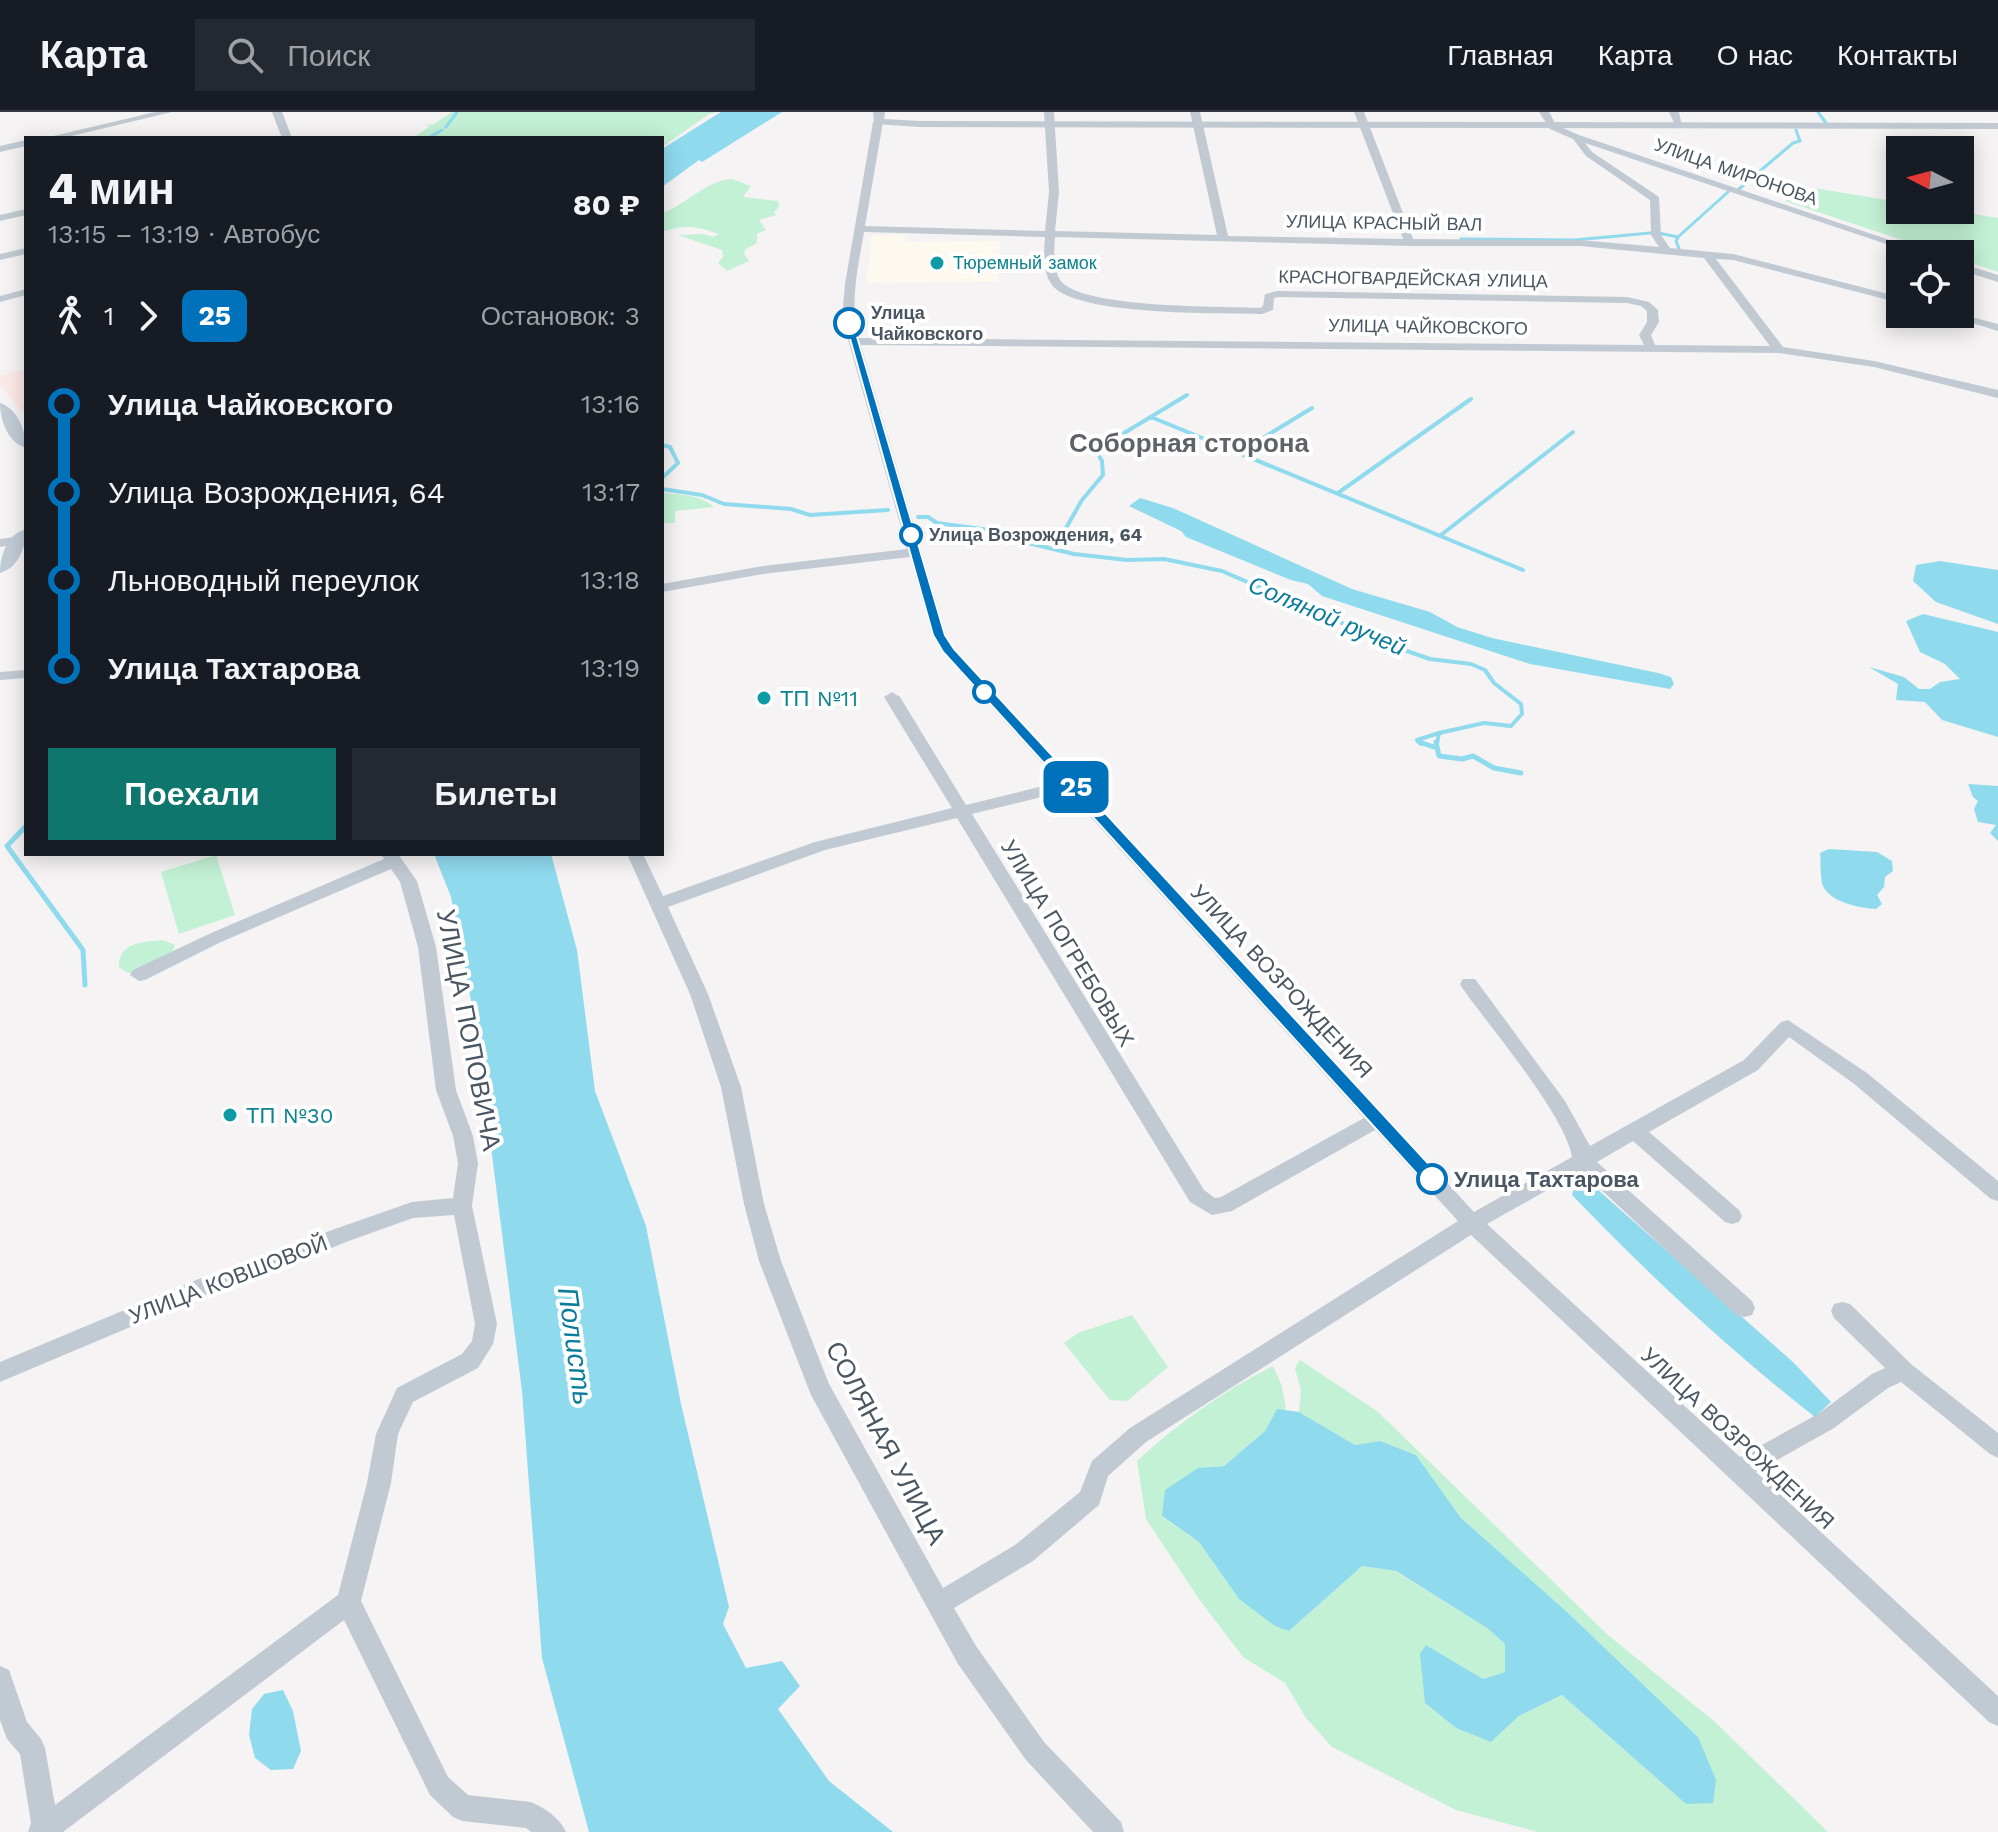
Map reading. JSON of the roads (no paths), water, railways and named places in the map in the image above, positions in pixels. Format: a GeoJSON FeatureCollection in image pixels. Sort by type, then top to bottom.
{"type":"FeatureCollection","features":[{"type":"Feature","properties":{"kind":"main road"},"geometry":{"type":"LineString","coordinates":[[0,408],[24,440]]}},
{"type":"Feature","properties":{"kind":"main road"},"geometry":{"type":"LineString","coordinates":[[0,567],[24,537]]}},
{"type":"Feature","properties":{"kind":"street"},"geometry":{"type":"LineString","coordinates":[[59,136],[167,112]]}},
{"type":"Feature","properties":{"kind":"street"},"geometry":{"type":"LineString","coordinates":[[277,112],[286,136]]}},
{"type":"Feature","properties":{"kind":"street"},"geometry":{"type":"LineString","coordinates":[[1359,112],[1410,243]]}},
{"type":"Feature","properties":{"kind":"street"},"geometry":{"type":"LineString","coordinates":[[1544,112],[1552,125]]}},
{"type":"Feature","properties":{"kind":"street"},"geometry":{"type":"LineString","coordinates":[[1674,112],[1679,125]]}},
{"type":"Feature","properties":{"kind":"street"},"geometry":{"type":"LineString","coordinates":[[878,117],[1196,118],[1364,124],[1998,126]]}},
{"type":"Feature","properties":{"kind":"street","name":"УЛИЦА ВОЗРОЖДЕНИЯ"},"geometry":{"type":"LineString","coordinates":[[878,117],[847,304],[853,341],[939,635],[949,652],[1472,1223],[1998,1713]]}},
{"type":"Feature","properties":{"kind":"street"},"geometry":{"type":"LineString","coordinates":[[1049,118],[1054,192],[1052,233]]}},
{"type":"Feature","properties":{"kind":"street"},"geometry":{"type":"LineString","coordinates":[[1196,118],[1223,238]]}},
{"type":"Feature","properties":{"kind":"street","name":"УЛИЦА МИРОНОВА"},"geometry":{"type":"LineString","coordinates":[[1552,125],[1576,137],[1886,241]]}},
{"type":"Feature","properties":{"kind":"street"},"geometry":{"type":"LineString","coordinates":[[1576,137],[1577,144],[1582,148],[1655,199],[1656,235],[1666,250]]}},
{"type":"Feature","properties":{"kind":"street"},"geometry":{"type":"LineString","coordinates":[[0,149],[24,143]]}},
{"type":"Feature","properties":{"kind":"street"},"geometry":{"type":"LineString","coordinates":[[0,218],[24,212]]}},
{"type":"Feature","properties":{"kind":"street","name":"УЛИЦА КРАСНЫЙ ВАЛ"},"geometry":{"type":"LineString","coordinates":[[861,229],[1410,243],[1580,243],[1745,259],[1886,296]]}},
{"type":"Feature","properties":{"kind":"street","name":"КРАСНОГВАРДЕЙСКАЯ УЛИЦА"},"geometry":{"type":"LineString","coordinates":[[1052,233],[1050,260],[1056,283],[1067,293],[1096,301],[1262,311],[1269,308],[1269,296],[1278,294],[1627,300],[1640,302],[1652,310],[1653,322],[1645,335],[1650,347]]}},
{"type":"Feature","properties":{"kind":"street"},"geometry":{"type":"LineString","coordinates":[[0,257],[24,251]]}},
{"type":"Feature","properties":{"kind":"street"},"geometry":{"type":"LineString","coordinates":[[1709,257],[1779,350]]}},
{"type":"Feature","properties":{"kind":"street"},"geometry":{"type":"LineString","coordinates":[[1974,271],[1998,279]]}},
{"type":"Feature","properties":{"kind":"street"},"geometry":{"type":"LineString","coordinates":[[0,299],[24,293]]}},
{"type":"Feature","properties":{"kind":"street"},"geometry":{"type":"LineString","coordinates":[[1974,321],[1998,328]]}},
{"type":"Feature","properties":{"kind":"street","name":"УЛИЦА ЧАЙКОВСКОГО"},"geometry":{"type":"LineString","coordinates":[[853,341],[1779,350],[1874,364],[1998,394]]}},
{"type":"Feature","properties":{"kind":"street"},"geometry":{"type":"LineString","coordinates":[[0,543],[24,537]]}},
{"type":"Feature","properties":{"kind":"street"},"geometry":{"type":"LineString","coordinates":[[664,588],[763,570],[916,552]]}},
{"type":"Feature","properties":{"kind":"street"},"geometry":{"type":"LineString","coordinates":[[0,676],[24,674]]}},
{"type":"Feature","properties":{"kind":"street","name":"УЛИЦА ПОГРЕБОВЫХ"},"geometry":{"type":"LineString","coordinates":[[892,697],[1197,1196],[1212,1207],[1225,1205],[1377,1120]]}},
{"type":"Feature","properties":{"kind":"street"},"geometry":{"type":"LineString","coordinates":[[660,903],[821,846],[1073,784]]}},
{"type":"Feature","properties":{"kind":"street","name":"СОЛЯНАЯ УЛИЦА"},"geometry":{"type":"LineString","coordinates":[[636,856],[699,994],[731,1087],[754,1204],[770,1261],[819,1388],[967,1655],[1035,1751],[1111,1832]]}},
{"type":"Feature","properties":{"kind":"street"},"geometry":{"type":"LineString","coordinates":[[139,975],[392,857]]}},
{"type":"Feature","properties":{"kind":"street","name":"УЛИЦА ПОПОВИЧА"},"geometry":{"type":"LineString","coordinates":[[348,1602],[379,1483],[387,1434],[405,1395],[470,1361],[482,1344],[486,1324],[462,1206],[468,1163],[459,1123],[446,1090],[427,947],[408,881],[392,857]]}},
{"type":"Feature","properties":{"kind":"street"},"geometry":{"type":"LineString","coordinates":[[1469,984],[1558,1106],[1580,1145],[1583,1161],[1744,1308]]}},
{"type":"Feature","properties":{"kind":"street"},"geometry":{"type":"LineString","coordinates":[[940,1603],[1024,1553],[1091,1497],[1091,1480],[1099,1466],[1138,1435],[1472,1223],[1751,1065],[1788,1027],[1860,1078],[1998,1193]]}},
{"type":"Feature","properties":{"kind":"street"},"geometry":{"type":"LineString","coordinates":[[1634,1131],[1732,1216]]}},
{"type":"Feature","properties":{"kind":"street","name":"УЛИЦА КОВШОВОЙ"},"geometry":{"type":"LineString","coordinates":[[0,1372],[214,1282],[264,1267],[339,1236],[412,1210],[462,1206]]}},
{"type":"Feature","properties":{"kind":"street"},"geometry":{"type":"LineString","coordinates":[[1842,1311],[1903,1371],[1998,1447]]}},
{"type":"Feature","properties":{"kind":"street"},"geometry":{"type":"LineString","coordinates":[[1738,1470],[1826,1421],[1880,1381],[1903,1371]]}},
{"type":"Feature","properties":{"kind":"street"},"geometry":{"type":"LineString","coordinates":[[0,1679],[16,1730],[32,1748],[44,1830],[348,1602],[439,1786],[462,1808],[531,1815],[553,1832]]}},
{"type":"Feature","properties":{"kind":"water"},"geometry":{"type":"Polygon","coordinates":[[[721,112],[782,112],[702,162],[699,160],[664,186],[664,148],[721,112]]]}},
{"type":"Feature","properties":{"kind":"water"},"geometry":{"type":"Polygon","coordinates":[[[1140,498],[1173,508],[1352,589],[1430,612],[1457,627],[1492,638],[1658,673],[1671,677],[1674,684],[1670,689],[1530,664],[1322,596],[1308,584],[1186,537],[1181,531],[1129,506],[1140,498]]]}},
{"type":"Feature","properties":{"kind":"water"},"geometry":{"type":"Polygon","coordinates":[[[1940,561],[1998,570],[1998,624],[1936,602],[1913,581],[1916,565],[1940,561]]]}},
{"type":"Feature","properties":{"kind":"water"},"geometry":{"type":"Polygon","coordinates":[[[1923,614],[1998,632],[1998,737],[1942,720],[1925,702],[1896,700],[1898,684],[1869,667],[1904,677],[1919,689],[1930,689],[1940,682],[1960,679],[1945,664],[1920,652],[1906,621],[1923,614]]]}},
{"type":"Feature","properties":{"kind":"water"},"geometry":{"type":"Polygon","coordinates":[[[1968,784],[1998,786],[1998,841],[1990,833],[1996,825],[1978,822],[1974,809],[1978,801],[1968,784]]]}},
{"type":"Feature","properties":{"kind":"water"},"geometry":{"type":"Polygon","coordinates":[[[1829,849],[1877,852],[1892,861],[1893,871],[1885,877],[1884,887],[1877,895],[1882,904],[1876,909],[1855,906],[1827,892],[1822,883],[1820,853],[1829,849]]]}},
{"type":"Feature","properties":{"kind":"water","name":"Полисть"},"geometry":{"type":"Polygon","coordinates":[[[435,856],[552,856],[577,950],[595,1091],[646,1226],[681,1404],[729,1607],[723,1624],[746,1668],[782,1661],[800,1686],[778,1709],[829,1781],[893,1832],[589,1832],[542,1658],[522,1391],[475,1021],[451,897],[435,856]]]}},
{"type":"Feature","properties":{"kind":"water"},"geometry":{"type":"Polygon","coordinates":[[[1589,1182],[1793,1362],[1831,1402],[1815,1417],[1689,1310],[1572,1195],[1575,1186],[1589,1182]]]}},
{"type":"Feature","properties":{"kind":"water"},"geometry":{"type":"Polygon","coordinates":[[[1277,1409],[1299,1412],[1355,1445],[1380,1441],[1416,1455],[1461,1518],[1566,1611],[1698,1737],[1716,1780],[1713,1803],[1686,1804],[1562,1695],[1519,1716],[1491,1742],[1456,1728],[1425,1703],[1420,1654],[1426,1645],[1483,1679],[1505,1672],[1505,1644],[1487,1628],[1396,1571],[1362,1566],[1289,1631],[1275,1626],[1239,1599],[1199,1542],[1162,1516],[1165,1490],[1198,1468],[1224,1466],[1265,1431],[1277,1409]]]}},
{"type":"Feature","properties":{"kind":"water"},"geometry":{"type":"Polygon","coordinates":[[[283,1690],[293,1711],[301,1751],[293,1769],[271,1770],[255,1758],[249,1735],[252,1709],[264,1694],[283,1690]]]}},
{"type":"Feature","properties":{"kind":"waterway"},"geometry":{"type":"LineString","coordinates":[[446,127],[457,112]]}},
{"type":"Feature","properties":{"kind":"waterway"},"geometry":{"type":"LineString","coordinates":[[1818,112],[1826,123]]}},
{"type":"Feature","properties":{"kind":"waterway"},"geometry":{"type":"LineString","coordinates":[[432,136],[442,130]]}},
{"type":"Feature","properties":{"kind":"waterway"},"geometry":{"type":"LineString","coordinates":[[1739,189],[1793,143],[1800,141],[1796,130]]}},
{"type":"Feature","properties":{"kind":"waterway"},"geometry":{"type":"LineString","coordinates":[[1678,237],[1728,192]]}},
{"type":"Feature","properties":{"kind":"waterway"},"geometry":{"type":"LineString","coordinates":[[1461,239],[1575,240],[1650,233]]}},
{"type":"Feature","properties":{"kind":"waterway"},"geometry":{"type":"LineString","coordinates":[[1658,233],[1678,237]]}},
{"type":"Feature","properties":{"kind":"waterway"},"geometry":{"type":"LineString","coordinates":[[1678,237],[1676,241],[1680,251]]}},
{"type":"Feature","properties":{"kind":"waterway"},"geometry":{"type":"LineString","coordinates":[[1054,549],[1082,500],[1103,475],[1102,461],[1096,450],[1187,395]]}},
{"type":"Feature","properties":{"kind":"waterway"},"geometry":{"type":"LineString","coordinates":[[1338,493],[1471,399]]}},
{"type":"Feature","properties":{"kind":"waterway"},"geometry":{"type":"LineString","coordinates":[[1240,452],[1312,408]]}},
{"type":"Feature","properties":{"kind":"waterway"},"geometry":{"type":"LineString","coordinates":[[1151,417],[1523,570]]}},
{"type":"Feature","properties":{"kind":"waterway"},"geometry":{"type":"LineString","coordinates":[[1441,535],[1573,432]]}},
{"type":"Feature","properties":{"kind":"waterway","name":"Соляной ручей"},"geometry":{"type":"LineString","coordinates":[[664,446],[670,447],[678,463],[664,476]]}},
{"type":"Feature","properties":{"kind":"waterway","name":"Соляной ручей"},"geometry":{"type":"LineString","coordinates":[[664,489],[702,495],[724,504],[791,509],[810,515],[888,510]]}},
{"type":"Feature","properties":{"kind":"waterway","name":"Соляной ручей"},"geometry":{"type":"LineString","coordinates":[[918,517],[928,517],[937,523],[997,531],[1024,542],[1074,554],[1127,560],[1164,559],[1222,571],[1404,650],[1430,659],[1471,664],[1485,670],[1494,683],[1521,704],[1522,714],[1511,726],[1484,723],[1439,733]]}},
{"type":"Feature","properties":{"kind":"waterway"},"geometry":{"type":"LineString","coordinates":[[1419,742],[1417,740],[1439,733]]}},
{"type":"Feature","properties":{"kind":"waterway","name":"Соляной ручей"},"geometry":{"type":"LineString","coordinates":[[1437,744],[1439,733]]}},
{"type":"Feature","properties":{"kind":"waterway"},"geometry":{"type":"LineString","coordinates":[[1419,742],[1437,748]]}},
{"type":"Feature","properties":{"kind":"waterway","name":"Соляной ручей"},"geometry":{"type":"LineString","coordinates":[[1436,742],[1439,756],[1462,759],[1473,756],[1494,768],[1521,773]]}},
{"type":"Feature","properties":{"kind":"waterway"},"geometry":{"type":"LineString","coordinates":[[24,828],[7,846],[83,950],[85,985]]}},
{"type":"Feature","properties":{"kind":"place","name":"Тюремный замок"},"geometry":{"type":"Point","coordinates":[937,263]}},
{"type":"Feature","properties":{"kind":"place","name":"Улица Чайковского"},"geometry":{"type":"Point","coordinates":[849,323]}},
{"type":"Feature","properties":{"kind":"place","name":"Улица Возрождения, 64"},"geometry":{"type":"Point","coordinates":[911,535]}},
{"type":"Feature","properties":{"kind":"place","name":"ТП №11"},"geometry":{"type":"Point","coordinates":[764,698]}},
{"type":"Feature","properties":{"kind":"place","name":"ТП №30"},"geometry":{"type":"Point","coordinates":[230,1115]}},
{"type":"Feature","properties":{"kind":"place","name":"Улица Тахтарова"},"geometry":{"type":"Point","coordinates":[1432,1179]}},
{"type":"Feature","properties":{"kind":"district","name":"Соборная сторона"},"geometry":{"type":"Point","coordinates":[1189,443]}}]}
